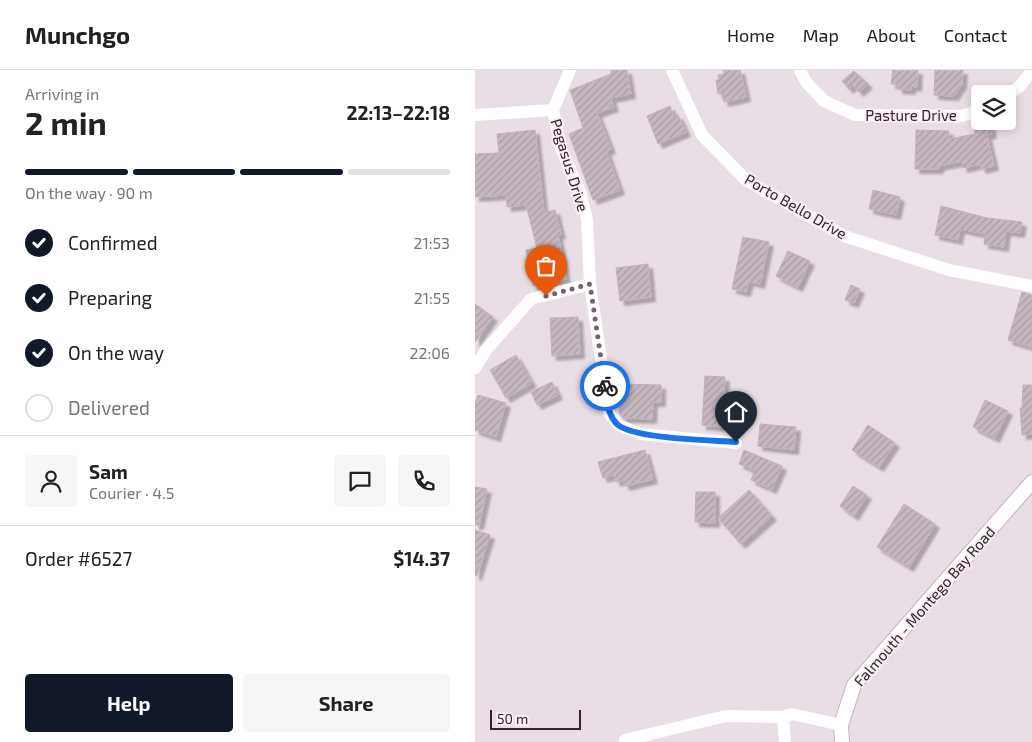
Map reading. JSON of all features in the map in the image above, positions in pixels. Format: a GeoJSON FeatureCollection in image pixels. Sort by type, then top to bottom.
{"type":"FeatureCollection","features":[{"type":"Feature","properties":{"kind":"main road","name":"Falmouth - Montego Bay Road"},"geometry":{"type":"LineString","coordinates":[[842,742],[841,725],[854,685],[1032,482]]}},
{"type":"Feature","properties":{"kind":"street"},"geometry":{"type":"LineString","coordinates":[[475,115],[553,110],[570,70]]}},
{"type":"Feature","properties":{"kind":"street","name":"Porto Bello Drive"},"geometry":{"type":"LineString","coordinates":[[672,70],[703,135],[746,180],[843,236],[949,270],[1032,286]]}},
{"type":"Feature","properties":{"kind":"street","name":"Pasture Drive"},"geometry":{"type":"LineString","coordinates":[[800,70],[806,82],[824,101],[855,115],[962,116],[971,113]]}},
{"type":"Feature","properties":{"kind":"street"},"geometry":{"type":"LineString","coordinates":[[1016,89],[1032,71]]}},
{"type":"Feature","properties":{"kind":"street","name":"Pegasus Drive"},"geometry":{"type":"LineString","coordinates":[[553,110],[561,148],[580,192],[587,220],[590,284],[609,413],[618,425],[641,434],[736,442]]}},
{"type":"Feature","properties":{"kind":"street"},"geometry":{"type":"LineString","coordinates":[[475,368],[486,350],[531,300],[590,284]]}},
{"type":"Feature","properties":{"kind":"street"},"geometry":{"type":"LineString","coordinates":[[625,740],[725,716],[783,717],[792,714],[841,725]]}},
{"type":"Feature","properties":{"kind":"street"},"geometry":{"type":"LineString","coordinates":[[783,717],[785,742]]}},
{"type":"Feature","properties":{"kind":"building"},"geometry":{"type":"Polygon","coordinates":[[[611,70],[627,70],[631,94],[611,98],[614,107],[597,113],[611,149],[606,151],[620,190],[593,200],[569,134],[583,128],[570,90],[611,74],[611,70]]]}},
{"type":"Feature","properties":{"kind":"building"},"geometry":{"type":"Polygon","coordinates":[[[723,70],[740,70],[746,97],[724,102],[722,93],[718,94],[716,80],[719,80],[718,75],[724,74],[723,70]]]}},
{"type":"Feature","properties":{"kind":"building"},"geometry":{"type":"Polygon","coordinates":[[[893,70],[918,70],[917,87],[911,86],[911,90],[898,89],[898,84],[891,84],[893,70]]]}},
{"type":"Feature","properties":{"kind":"building"},"geometry":{"type":"Polygon","coordinates":[[[935,70],[963,70],[962,84],[954,96],[934,95],[935,70]]]}},
{"type":"Feature","properties":{"kind":"building"},"geometry":{"type":"Polygon","coordinates":[[[854,71],[868,84],[859,92],[853,85],[849,89],[842,81],[854,71]]]}},
{"type":"Feature","properties":{"kind":"building"},"geometry":{"type":"Polygon","coordinates":[[[670,106],[674,117],[678,115],[686,132],[658,144],[647,116],[670,106]]]}},
{"type":"Feature","properties":{"kind":"building"},"geometry":{"type":"Polygon","coordinates":[[[535,130],[544,213],[555,210],[561,234],[558,235],[566,279],[533,286],[526,250],[537,248],[526,205],[507,207],[506,195],[475,197],[475,154],[499,153],[497,134],[535,130]]]}},
{"type":"Feature","properties":{"kind":"building"},"geometry":{"type":"Polygon","coordinates":[[[916,130],[949,131],[949,139],[975,134],[974,130],[991,130],[992,134],[987,135],[994,166],[981,169],[981,164],[963,168],[962,161],[939,166],[939,169],[915,169],[916,130]]]}},
{"type":"Feature","properties":{"kind":"building"},"geometry":{"type":"Polygon","coordinates":[[[873,190],[900,197],[896,215],[869,209],[873,190]]]}},
{"type":"Feature","properties":{"kind":"building"},"geometry":{"type":"Polygon","coordinates":[[[941,206],[987,218],[1022,222],[1020,233],[1006,231],[1004,247],[984,244],[985,234],[960,229],[958,240],[935,235],[941,206]]]}},
{"type":"Feature","properties":{"kind":"building"},"geometry":{"type":"Polygon","coordinates":[[[743,237],[769,242],[760,284],[749,281],[746,292],[732,289],[743,237]]]}},
{"type":"Feature","properties":{"kind":"building"},"geometry":{"type":"Polygon","coordinates":[[[788,251],[810,261],[798,287],[776,276],[788,251]]]}},
{"type":"Feature","properties":{"kind":"building"},"geometry":{"type":"Polygon","coordinates":[[[648,264],[651,297],[620,301],[616,268],[648,264]]]}},
{"type":"Feature","properties":{"kind":"building"},"geometry":{"type":"Polygon","coordinates":[[[851,285],[860,289],[854,303],[845,300],[851,285]]]}},
{"type":"Feature","properties":{"kind":"building"},"geometry":{"type":"Polygon","coordinates":[[[1022,292],[1032,295],[1032,347],[1008,340],[1022,292]]]}},
{"type":"Feature","properties":{"kind":"building"},"geometry":{"type":"Polygon","coordinates":[[[475,304],[493,317],[475,342],[475,304]]]}},
{"type":"Feature","properties":{"kind":"building"},"geometry":{"type":"Polygon","coordinates":[[[578,317],[580,354],[552,356],[550,318],[578,317]]]}},
{"type":"Feature","properties":{"kind":"building"},"geometry":{"type":"Polygon","coordinates":[[[516,355],[532,383],[506,398],[490,370],[516,355]]]}},
{"type":"Feature","properties":{"kind":"building"},"geometry":{"type":"Polygon","coordinates":[[[705,376],[725,377],[722,427],[702,425],[705,376]]]}},
{"type":"Feature","properties":{"kind":"building"},"geometry":{"type":"Polygon","coordinates":[[[552,382],[558,395],[537,405],[531,392],[552,382]]]}},
{"type":"Feature","properties":{"kind":"building"},"geometry":{"type":"Polygon","coordinates":[[[620,384],[661,385],[661,402],[653,402],[652,419],[623,418],[619,413],[620,384]]]}},
{"type":"Feature","properties":{"kind":"building"},"geometry":{"type":"Polygon","coordinates":[[[1023,385],[1032,385],[1032,434],[1022,435],[1020,408],[1022,408],[1023,385]]]}},
{"type":"Feature","properties":{"kind":"building"},"geometry":{"type":"Polygon","coordinates":[[[478,395],[506,403],[496,437],[475,430],[475,404],[478,395]]]}},
{"type":"Feature","properties":{"kind":"building"},"geometry":{"type":"Polygon","coordinates":[[[985,400],[1008,411],[995,438],[973,427],[985,400]]]}},
{"type":"Feature","properties":{"kind":"building"},"geometry":{"type":"Polygon","coordinates":[[[760,424],[796,427],[794,450],[758,446],[760,424]]]}},
{"type":"Feature","properties":{"kind":"building"},"geometry":{"type":"Polygon","coordinates":[[[868,425],[895,443],[879,467],[852,450],[868,425]]]}},
{"type":"Feature","properties":{"kind":"building"},"geometry":{"type":"Polygon","coordinates":[[[645,450],[653,479],[625,486],[623,480],[616,482],[614,475],[603,478],[598,462],[645,450]]]}},
{"type":"Feature","properties":{"kind":"building"},"geometry":{"type":"Polygon","coordinates":[[[744,450],[782,466],[772,489],[751,480],[755,470],[739,464],[744,450]]]}},
{"type":"Feature","properties":{"kind":"building"},"geometry":{"type":"Polygon","coordinates":[[[853,486],[867,495],[854,516],[840,506],[853,486]]]}},
{"type":"Feature","properties":{"kind":"building"},"geometry":{"type":"Polygon","coordinates":[[[475,487],[487,489],[479,525],[475,525],[475,487]]]}},
{"type":"Feature","properties":{"kind":"building"},"geometry":{"type":"Polygon","coordinates":[[[749,490],[772,516],[741,544],[718,518],[749,490]]]}},
{"type":"Feature","properties":{"kind":"building"},"geometry":{"type":"Polygon","coordinates":[[[696,492],[715,492],[715,523],[695,522],[696,492]]]}},
{"type":"Feature","properties":{"kind":"building"},"geometry":{"type":"Polygon","coordinates":[[[904,504],[935,524],[909,567],[877,547],[904,504]]]}},
{"type":"Feature","properties":{"kind":"building"},"geometry":{"type":"Polygon","coordinates":[[[475,530],[490,535],[477,576],[475,575],[475,530]]]}},
{"type":"Feature","properties":{"kind":"way so far"},"geometry":{"type":"LineString","coordinates":[[546,296],[590,284],[605,386]]}},
{"type":"Feature","properties":{"kind":"route"},"geometry":{"type":"LineString","coordinates":[[605,386],[609,413],[618,425],[624,428],[641,434],[736,442]]}}]}
